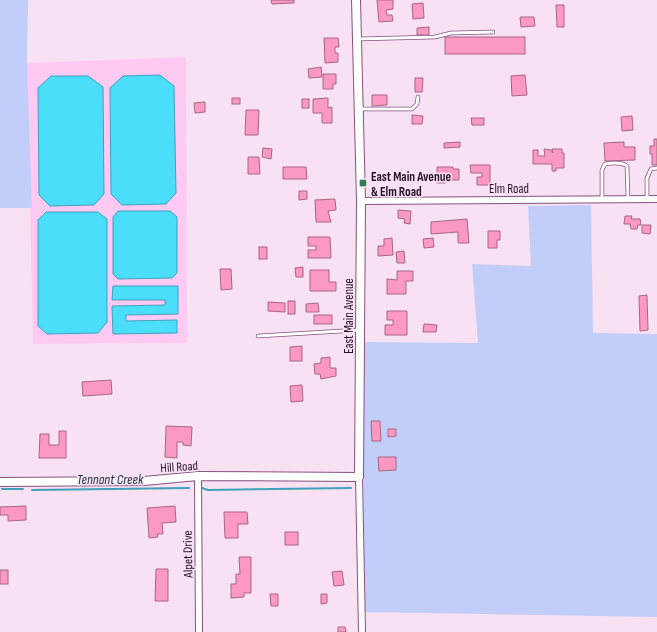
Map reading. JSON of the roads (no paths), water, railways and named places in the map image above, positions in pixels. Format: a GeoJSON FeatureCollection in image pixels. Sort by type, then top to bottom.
{"type":"FeatureCollection","features":[{"type":"Feature","properties":{"kind":"street","name":"East Main Avenue"},"geometry":{"type":"LineString","coordinates":[[356,0],[361,200],[359,477],[362,632]]}},
{"type":"Feature","properties":{"kind":"street","name":"Elm Road"},"geometry":{"type":"LineString","coordinates":[[361,200],[657,199]]}},
{"type":"Feature","properties":{"kind":"street","name":"Hill Road"},"geometry":{"type":"LineString","coordinates":[[0,482],[144,481],[198,476],[359,477]]}},
{"type":"Feature","properties":{"kind":"street","name":"Alpet Drive"},"geometry":{"type":"LineString","coordinates":[[198,476],[199,632]]}},
{"type":"Feature","properties":{"kind":"lane"},"geometry":{"type":"LineString","coordinates":[[356,39],[435,37],[451,33],[493,32]]}},
{"type":"Feature","properties":{"kind":"lane"},"geometry":{"type":"LineString","coordinates":[[358,108],[412,109],[417,104],[418,97]]}},
{"type":"Feature","properties":{"kind":"lane"},"geometry":{"type":"LineString","coordinates":[[602,199],[602,170],[605,164],[624,164],[627,166],[628,199]]}},
{"type":"Feature","properties":{"kind":"lane"},"geometry":{"type":"LineString","coordinates":[[647,199],[647,178],[650,169],[657,168]]}},
{"type":"Feature","properties":{"kind":"lane"},"geometry":{"type":"LineString","coordinates":[[258,336],[360,330]]}},
{"type":"Feature","properties":{"kind":"water"},"geometry":{"type":"Polygon","coordinates":[[[160,75],[174,86],[176,193],[166,204],[122,205],[111,194],[110,88],[123,76],[160,75]]]}},
{"type":"Feature","properties":{"kind":"water"},"geometry":{"type":"Polygon","coordinates":[[[51,76],[88,76],[103,87],[104,194],[94,205],[50,206],[39,195],[38,88],[51,76]]]}},
{"type":"Feature","properties":{"kind":"water"},"geometry":{"type":"Polygon","coordinates":[[[118,211],[170,211],[177,217],[177,273],[172,278],[118,279],[113,274],[113,217],[118,211]]]}},
{"type":"Feature","properties":{"kind":"water"},"geometry":{"type":"Polygon","coordinates":[[[46,212],[98,212],[107,219],[107,322],[98,333],[47,334],[38,326],[38,220],[46,212]]]}},
{"type":"Feature","properties":{"kind":"water"},"geometry":{"type":"Polygon","coordinates":[[[113,286],[178,286],[178,314],[126,315],[126,321],[177,320],[177,333],[113,334],[112,306],[165,305],[165,300],[112,300],[113,286]]]}},
{"type":"Feature","properties":{"kind":"waterway","name":"Tennant Creek"},"geometry":{"type":"LineString","coordinates":[[32,490],[189,488]]}},
{"type":"Feature","properties":{"kind":"waterway","name":"Tennant Creek"},"geometry":{"type":"LineString","coordinates":[[202,488],[208,490],[351,488]]}},
{"type":"Feature","properties":{"kind":"waterway","name":"Tennant Creek"},"geometry":{"type":"LineString","coordinates":[[2,489],[23,489]]}},
{"type":"Feature","properties":{"kind":"place","name":"East Main Avenue & Elm Road"},"geometry":{"type":"Point","coordinates":[363,183]}}]}
